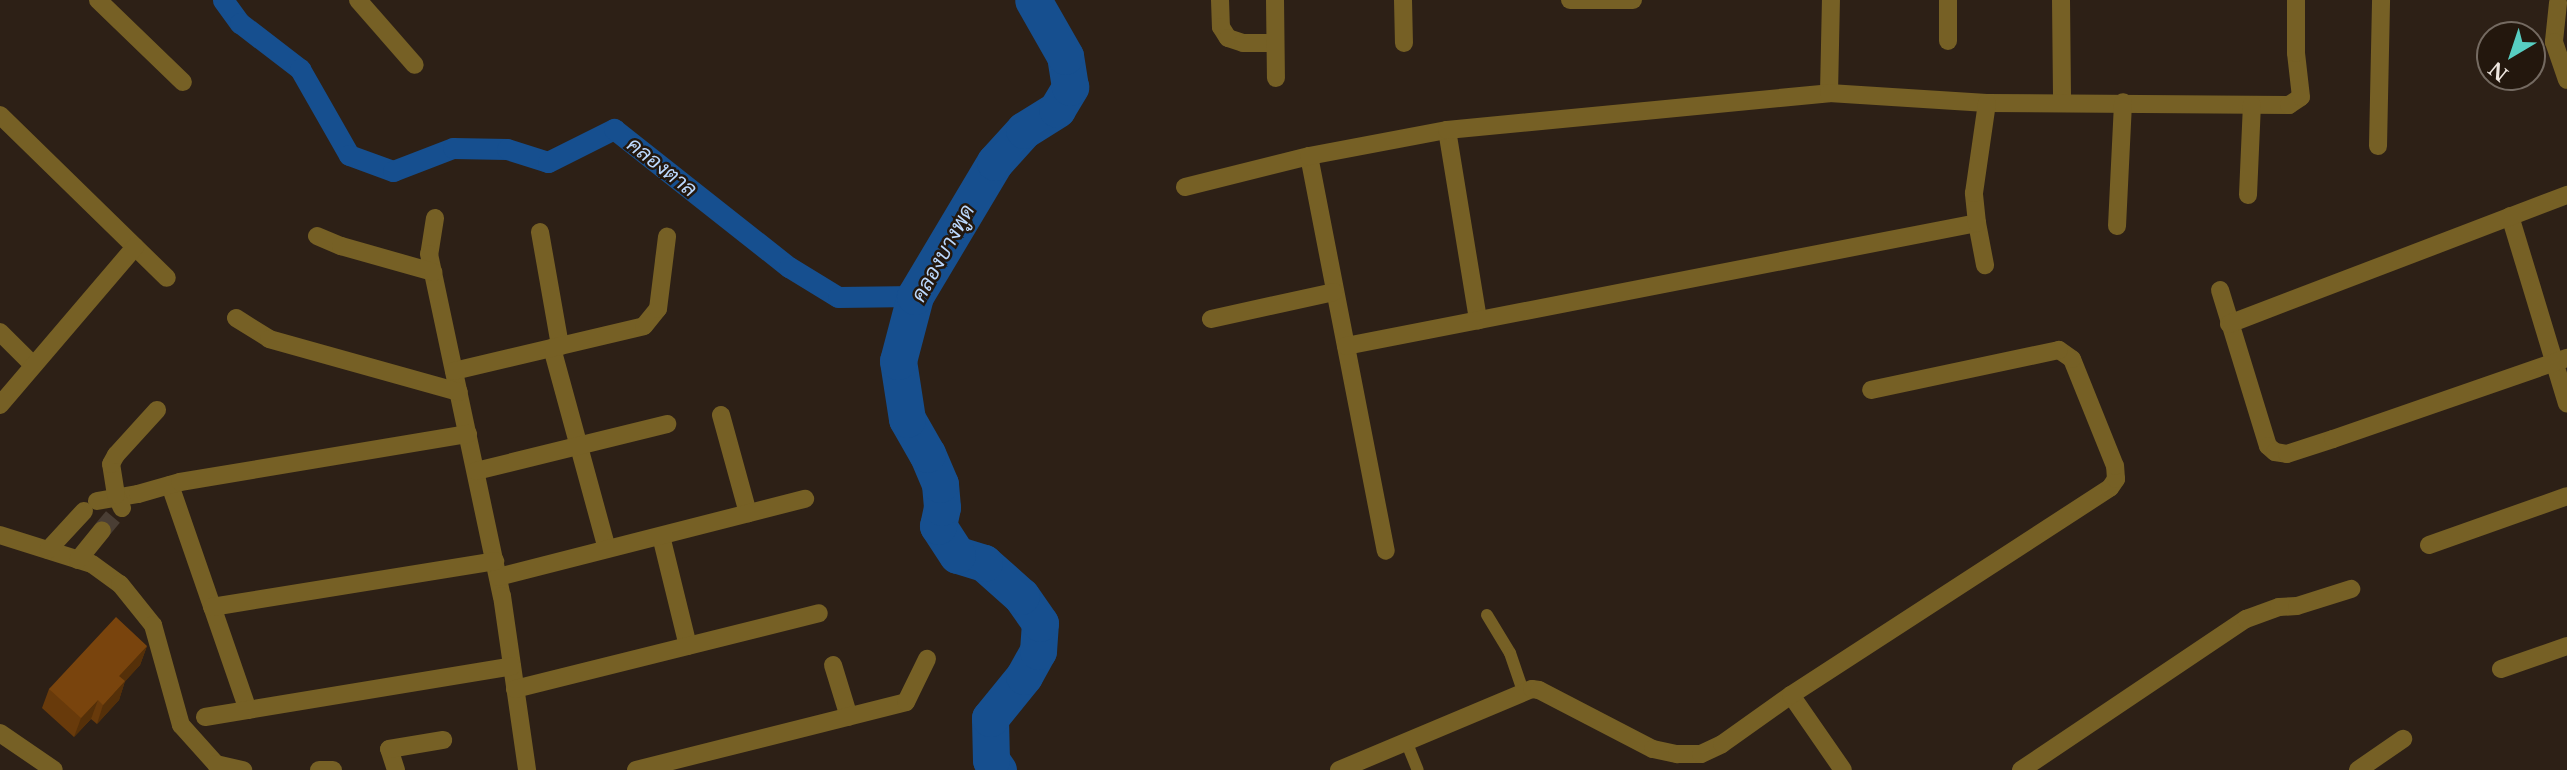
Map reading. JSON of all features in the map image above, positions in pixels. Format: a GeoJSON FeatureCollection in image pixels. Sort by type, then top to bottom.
{"type":"FeatureCollection","features":[{"type":"Feature","properties":{"kind":"street"},"geometry":{"type":"LineString","coordinates":[[98,0],[183,82]]}},
{"type":"Feature","properties":{"kind":"street"},"geometry":{"type":"LineString","coordinates":[[358,0],[415,65]]}},
{"type":"Feature","properties":{"kind":"street"},"geometry":{"type":"LineString","coordinates":[[1220,0],[1221,27],[1228,37],[1243,43],[1275,43]]}},
{"type":"Feature","properties":{"kind":"street"},"geometry":{"type":"LineString","coordinates":[[1275,0],[1276,78]]}},
{"type":"Feature","properties":{"kind":"street"},"geometry":{"type":"LineString","coordinates":[[1403,0],[1404,43]]}},
{"type":"Feature","properties":{"kind":"street"},"geometry":{"type":"LineString","coordinates":[[1570,0],[1633,0]]}},
{"type":"Feature","properties":{"kind":"street"},"geometry":{"type":"LineString","coordinates":[[1829,93],[1831,0]]}},
{"type":"Feature","properties":{"kind":"street"},"geometry":{"type":"LineString","coordinates":[[1948,0],[1948,41]]}},
{"type":"Feature","properties":{"kind":"street"},"geometry":{"type":"LineString","coordinates":[[2061,0],[2062,102]]}},
{"type":"Feature","properties":{"kind":"street"},"geometry":{"type":"LineString","coordinates":[[1185,187],[1310,156],[1447,130],[1829,93],[1987,103],[2289,105],[2301,97],[2296,52],[2296,0]]}},
{"type":"Feature","properties":{"kind":"street"},"geometry":{"type":"LineString","coordinates":[[2378,146],[2381,0]]}},
{"type":"Feature","properties":{"kind":"street"},"geometry":{"type":"LineString","coordinates":[[2558,3],[2554,42],[2567,80]]}},
{"type":"Feature","properties":{"kind":"street"},"geometry":{"type":"LineString","coordinates":[[2117,226],[2123,102]]}},
{"type":"Feature","properties":{"kind":"street"},"geometry":{"type":"LineString","coordinates":[[1985,265],[1974,193],[1987,103]]}},
{"type":"Feature","properties":{"kind":"street"},"geometry":{"type":"LineString","coordinates":[[2248,195],[2252,105]]}},
{"type":"Feature","properties":{"kind":"street"},"geometry":{"type":"LineString","coordinates":[[0,115],[167,278]]}},
{"type":"Feature","properties":{"kind":"street"},"geometry":{"type":"LineString","coordinates":[[1447,130],[1478,320]]}},
{"type":"Feature","properties":{"kind":"street"},"geometry":{"type":"LineString","coordinates":[[1310,156],[1334,292],[1386,551]]}},
{"type":"Feature","properties":{"kind":"street"},"geometry":{"type":"LineString","coordinates":[[2229,324],[2567,195]]}},
{"type":"Feature","properties":{"kind":"street"},"geometry":{"type":"LineString","coordinates":[[2510,216],[2560,360],[2567,404]]}},
{"type":"Feature","properties":{"kind":"street"},"geometry":{"type":"LineString","coordinates":[[435,218],[429,244],[433,272],[496,569],[527,770]]}},
{"type":"Feature","properties":{"kind":"street"},"geometry":{"type":"LineString","coordinates":[[1346,346],[1977,223]]}},
{"type":"Feature","properties":{"kind":"street"},"geometry":{"type":"LineString","coordinates":[[540,232],[556,347],[607,549]]}},
{"type":"Feature","properties":{"kind":"street"},"geometry":{"type":"LineString","coordinates":[[317,236],[341,246],[433,272]]}},
{"type":"Feature","properties":{"kind":"street"},"geometry":{"type":"LineString","coordinates":[[454,371],[638,328],[649,322],[658,309],[667,237]]}},
{"type":"Feature","properties":{"kind":"street"},"geometry":{"type":"LineString","coordinates":[[0,405],[135,247]]}},
{"type":"Feature","properties":{"kind":"street"},"geometry":{"type":"LineString","coordinates":[[2220,290],[2268,446],[2275,452],[2287,454],[2560,360]]}},
{"type":"Feature","properties":{"kind":"street"},"geometry":{"type":"LineString","coordinates":[[1211,319],[1334,292]]}},
{"type":"Feature","properties":{"kind":"street"},"geometry":{"type":"LineString","coordinates":[[236,318],[269,339],[459,392]]}},
{"type":"Feature","properties":{"kind":"street"},"geometry":{"type":"LineString","coordinates":[[0,332],[33,365]]}},
{"type":"Feature","properties":{"kind":"street"},"geometry":{"type":"LineString","coordinates":[[1339,770],[1523,691],[1539,690],[1626,737],[1677,754],[1701,754],[1722,744],[1791,695],[2110,488],[2116,480],[2115,466],[2072,359],[2059,350],[1871,390]]}},
{"type":"Feature","properties":{"kind":"street"},"geometry":{"type":"LineString","coordinates":[[113,513],[111,475],[116,455],[157,410]]}},
{"type":"Feature","properties":{"kind":"street"},"geometry":{"type":"LineString","coordinates":[[721,415],[748,513]]}},
{"type":"Feature","properties":{"kind":"street"},"geometry":{"type":"LineString","coordinates":[[476,471],[667,424]]}},
{"type":"Feature","properties":{"kind":"street"},"geometry":{"type":"LineString","coordinates":[[78,560],[113,513],[138,494],[170,485],[468,434]]}},
{"type":"Feature","properties":{"kind":"street"},"geometry":{"type":"LineString","coordinates":[[170,485],[248,710]]}},
{"type":"Feature","properties":{"kind":"street"},"geometry":{"type":"LineString","coordinates":[[2429,545],[2567,496]]}},
{"type":"Feature","properties":{"kind":"street"},"geometry":{"type":"LineString","coordinates":[[212,607],[496,569],[607,549],[805,499]]}},
{"type":"Feature","properties":{"kind":"street"},"geometry":{"type":"LineString","coordinates":[[48,550],[91,506],[113,513]]}},
{"type":"Feature","properties":{"kind":"street"},"geometry":{"type":"LineString","coordinates":[[0,535],[92,565],[120,584],[142,607],[153,625],[181,725],[216,764],[243,770]]}},
{"type":"Feature","properties":{"kind":"street"},"geometry":{"type":"LineString","coordinates":[[661,536],[688,646]]}},
{"type":"Feature","properties":{"kind":"street"},"geometry":{"type":"LineString","coordinates":[[2021,770],[2246,619],[2279,607],[2297,606],[2351,589]]}},
{"type":"Feature","properties":{"kind":"street"},"geometry":{"type":"LineString","coordinates":[[515,689],[819,612]]}},
{"type":"Feature","properties":{"kind":"street"},"geometry":{"type":"LineString","coordinates":[[2501,669],[2567,646]]}},
{"type":"Feature","properties":{"kind":"street"},"geometry":{"type":"LineString","coordinates":[[636,770],[906,702],[927,659]]}},
{"type":"Feature","properties":{"kind":"street"},"geometry":{"type":"LineString","coordinates":[[205,717],[512,666]]}},
{"type":"Feature","properties":{"kind":"street"},"geometry":{"type":"LineString","coordinates":[[832,666],[849,717]]}},
{"type":"Feature","properties":{"kind":"street"},"geometry":{"type":"LineString","coordinates":[[1791,695],[1843,770]]}},
{"type":"Feature","properties":{"kind":"street"},"geometry":{"type":"LineString","coordinates":[[0,733],[54,770]]}},
{"type":"Feature","properties":{"kind":"street"},"geometry":{"type":"LineString","coordinates":[[2358,770],[2403,738]]}},
{"type":"Feature","properties":{"kind":"street"},"geometry":{"type":"LineString","coordinates":[[396,770],[389,749],[443,740]]}},
{"type":"Feature","properties":{"kind":"street"},"geometry":{"type":"LineString","coordinates":[[319,770],[333,770]]}},
{"type":"Feature","properties":{"kind":"lane"},"geometry":{"type":"LineString","coordinates":[[1487,615],[1510,653],[1523,691]]}},
{"type":"Feature","properties":{"kind":"lane"},"geometry":{"type":"LineString","coordinates":[[1406,741],[1418,770]]}},
{"type":"Feature","properties":{"kind":"building"},"geometry":{"type":"Polygon","coordinates":[[[116,617],[147,646],[119,676],[125,681],[103,705],[98,700],[81,718],[49,689],[116,617]]]}},
{"type":"Feature","properties":{"kind":"waterway","name":"คลองตาล"},"geometry":{"type":"LineString","coordinates":[[223,0],[240,23],[300,69],[349,155],[393,171],[453,148],[507,149],[548,162],[614,129],[789,267],[838,297],[915,296]]}},
{"type":"Feature","properties":{"kind":"waterway","name":"คลองบางพูด"},"geometry":{"type":"LineString","coordinates":[[998,770],[991,760],[990,718],[1024,676],[1038,651],[1040,623],[1021,596],[984,563],[957,555],[938,526],[942,507],[940,484],[907,419],[898,361],[915,296],[995,162],[1024,130],[1057,109],[1070,87],[1065,56],[1033,0]]}},
{"type":"Feature","properties":{"kind":"tunnel"},"geometry":{"type":"LineString","coordinates":[[102,530],[113,517]]}}]}
